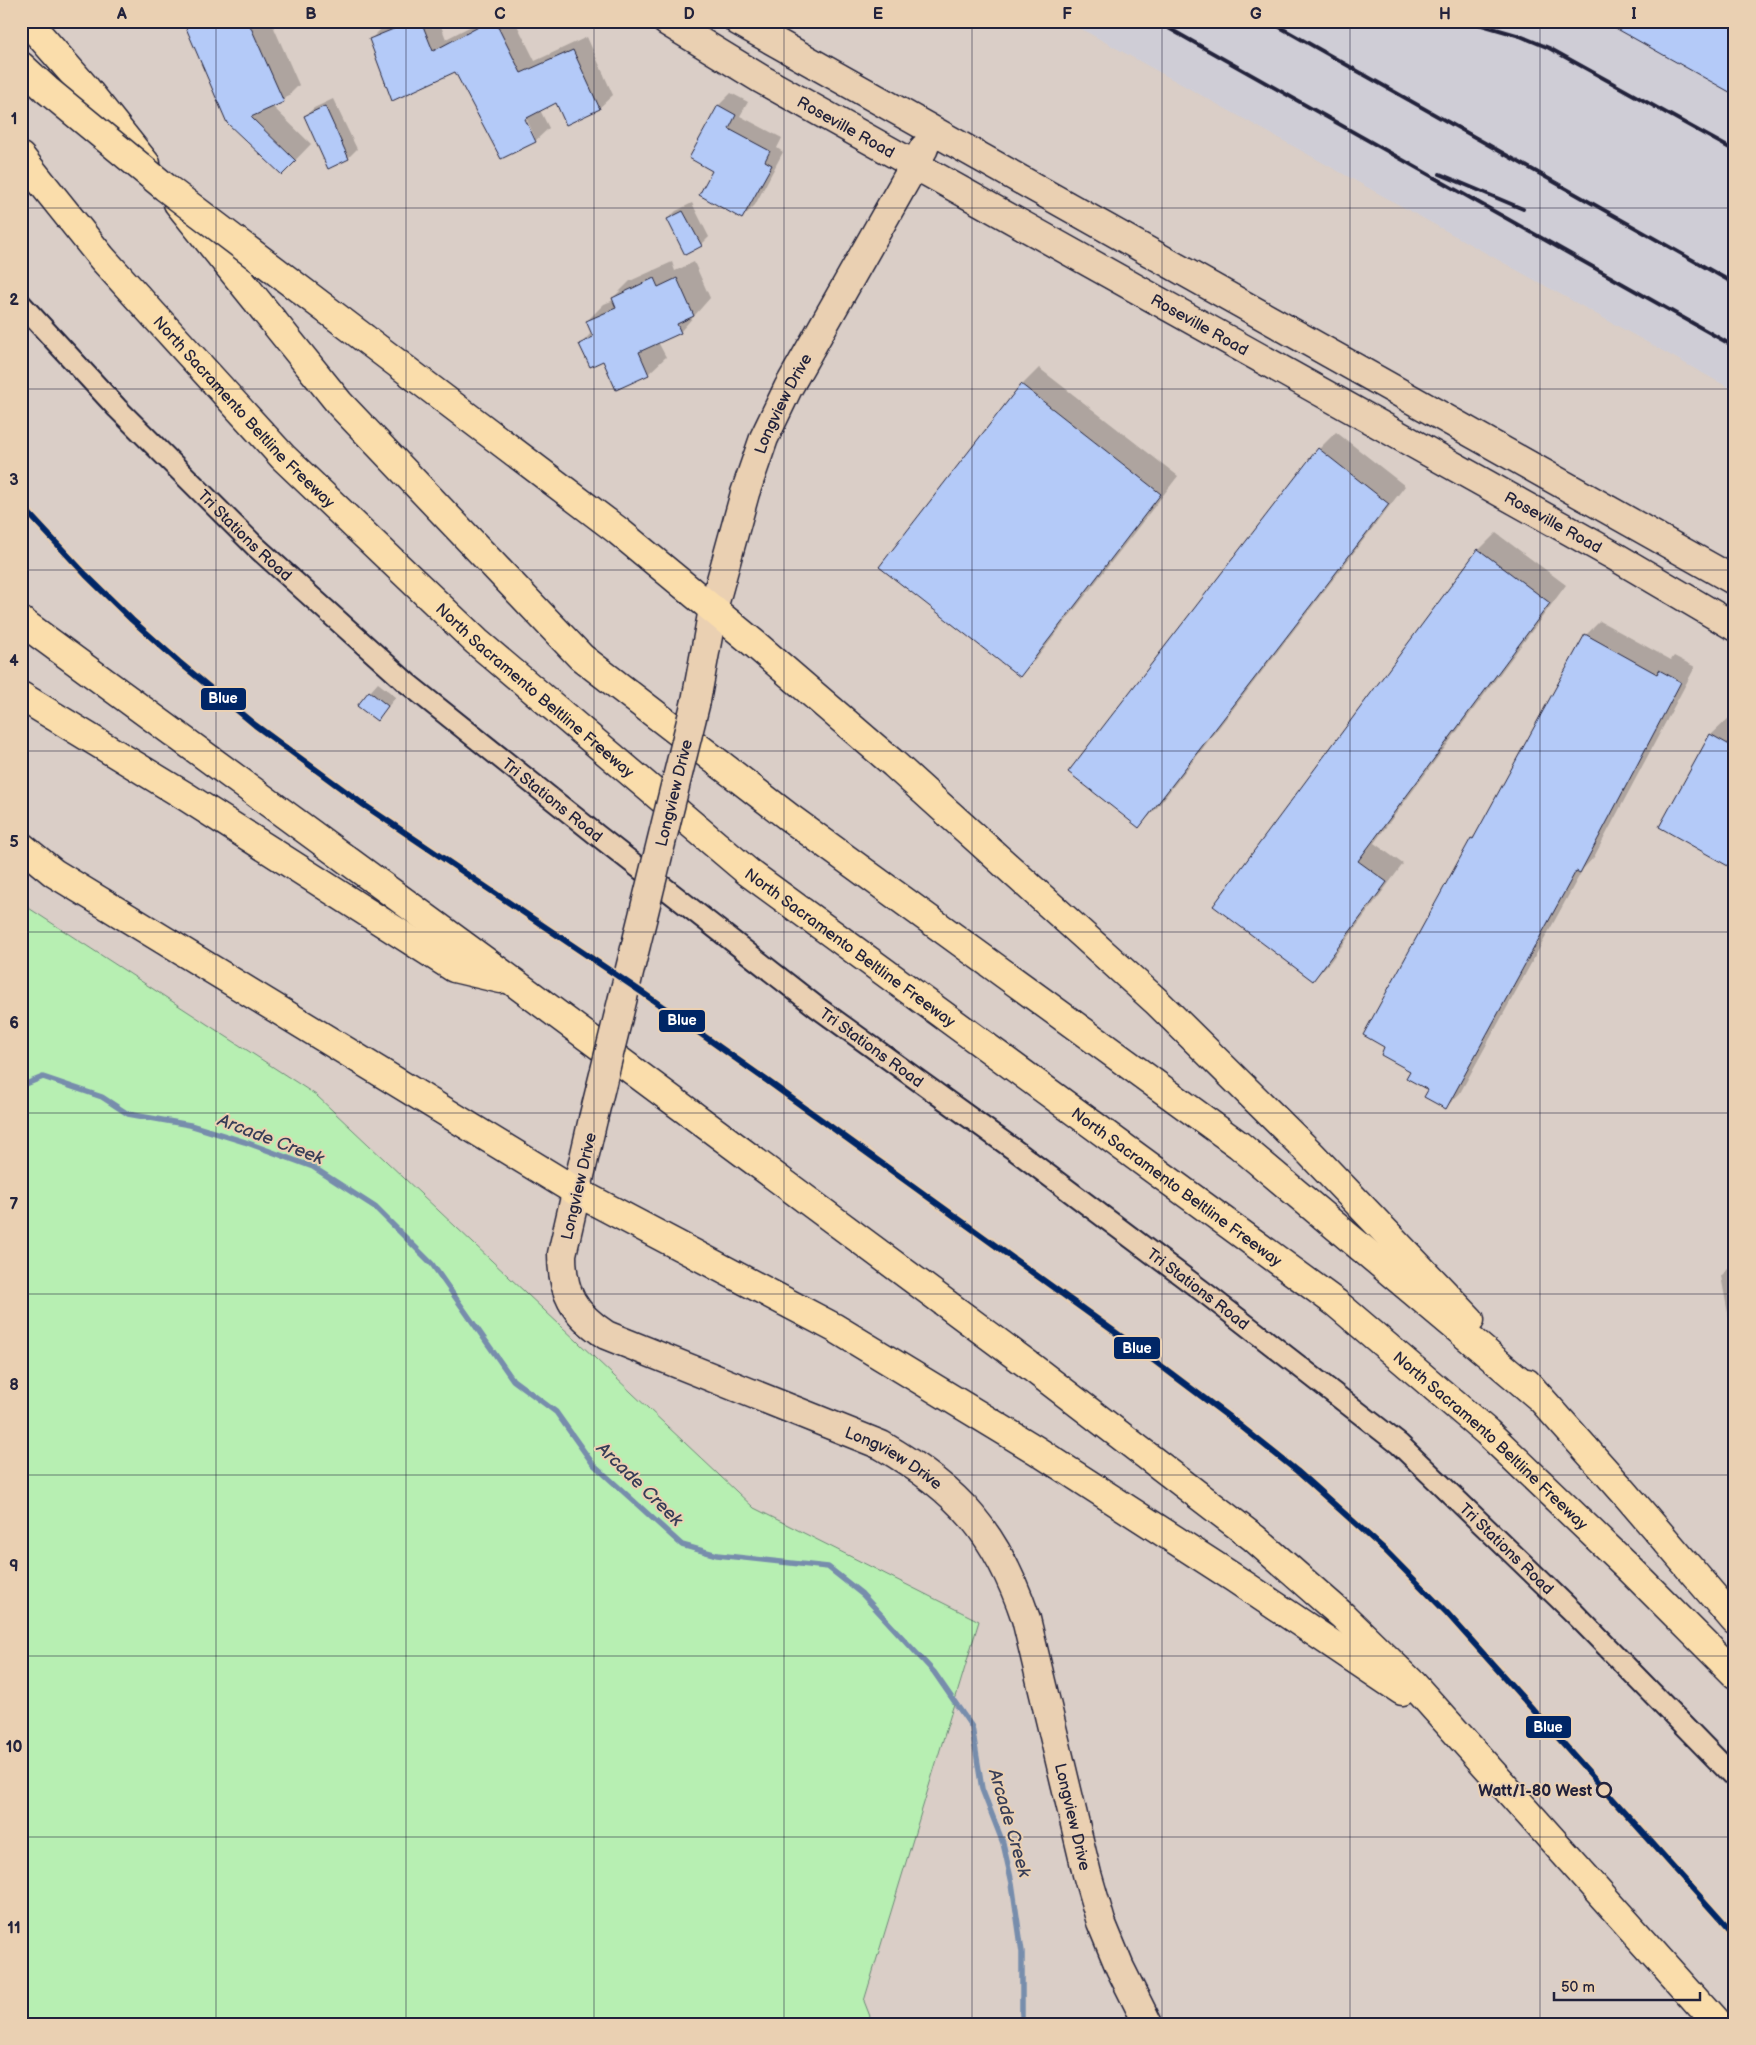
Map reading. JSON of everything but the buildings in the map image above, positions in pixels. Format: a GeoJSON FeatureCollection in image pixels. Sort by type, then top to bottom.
{"type":"FeatureCollection","features":[{"type":"Feature","properties":{"kind":"highway"},"geometry":{"type":"LineString","coordinates":[[27,21],[84,86],[340,404],[582,657],[790,818],[1239,1145],[1539,1397]]}},
{"type":"Feature","properties":{"kind":"highway"},"geometry":{"type":"LineString","coordinates":[[21,66],[61,104],[165,187],[617,530],[713,609],[894,764],[1156,1001],[1310,1153],[1460,1309],[1624,1492],[1735,1621]]}},
{"type":"Feature","properties":{"kind":"highway","name":"North Sacramento Beltline Freeway"},"geometry":{"type":"LineString","coordinates":[[21,157],[102,258],[283,457],[477,642],[748,872],[1336,1303],[1487,1432],[1630,1569],[1735,1674]]}},
{"type":"Feature","properties":{"kind":"highway"},"geometry":{"type":"LineString","coordinates":[[21,621],[515,983],[1030,1366],[1254,1538],[1372,1644],[1450,1726],[1717,2024]]}},
{"type":"Feature","properties":{"kind":"highway"},"geometry":{"type":"LineString","coordinates":[[21,696],[185,796],[454,968],[515,983]]}},
{"type":"Feature","properties":{"kind":"highway"},"geometry":{"type":"LineString","coordinates":[[21,846],[54,873],[577,1192],[835,1328],[1036,1450],[1234,1578],[1450,1726]]}},
{"type":"Feature","properties":{"kind":"main road","name":"Roseville Road"},"geometry":{"type":"LineString","coordinates":[[666,21],[761,79],[1611,554],[1735,627]]}},
{"type":"Feature","properties":{"kind":"main road"},"geometry":{"type":"LineString","coordinates":[[738,21],[1735,581]]}},
{"type":"Feature","properties":{"kind":"main road","name":"Longview Drive"},"geometry":{"type":"LineString","coordinates":[[934,132],[792,380],[764,438],[744,493],[713,609],[696,701],[593,1119],[562,1254],[562,1274],[568,1294],[576,1309],[589,1324],[606,1334],[881,1445],[914,1464],[937,1481],[977,1522],[996,1550],[1015,1588],[1026,1620],[1086,1874],[1101,1922],[1120,1968],[1148,2024]]}},
{"type":"Feature","properties":{"kind":"street","name":"Tri Stations Road"},"geometry":{"type":"LineString","coordinates":[[21,304],[117,408],[255,546],[407,683],[818,1008],[1016,1151],[1209,1296],[1399,1444],[1574,1613],[1735,1778]]}},
{"type":"Feature","properties":{"kind":"shaded area"},"geometry":{"type":"Polygon","coordinates":[[[1067,21],[1735,21],[1735,391],[1067,21]]]}},
{"type":"Feature","properties":{"kind":"green space"},"geometry":{"type":"Polygon","coordinates":[[[21,903],[316,1095],[754,1508],[979,1621],[864,2001],[873,2024],[21,2024],[21,903]]]}},
{"type":"Feature","properties":{"kind":"waterway","name":"Arcade Creek"},"geometry":{"type":"LineString","coordinates":[[21,1086],[43,1077],[102,1097],[128,1114],[190,1125],[245,1142],[313,1167],[375,1207],[432,1264],[513,1380],[556,1412],[593,1464],[682,1545],[717,1555],[828,1567],[862,1594],[934,1672],[972,1727],[982,1789],[1003,1843],[1012,1883],[1022,1952],[1022,2021],[1020,2024]]}},
{"type":"Feature","properties":{"kind":"railway"},"geometry":{"type":"LineString","coordinates":[[1156,21],[1735,347]]}},
{"type":"Feature","properties":{"kind":"railway"},"geometry":{"type":"LineString","coordinates":[[1269,21],[1735,284]]}},
{"type":"Feature","properties":{"kind":"railway"},"geometry":{"type":"LineString","coordinates":[[1468,21],[1520,36],[1549,48],[1735,151]]}},
{"type":"Feature","properties":{"kind":"railway"},"geometry":{"type":"LineString","coordinates":[[1440,174],[1523,209]]}},
{"type":"Feature","properties":{"kind":"transit line","name":"Blue"},"geometry":{"type":"LineString","coordinates":[[21,505],[86,575],[132,620],[255,725],[364,805],[643,993],[769,1082],[1144,1353],[1297,1471],[1384,1549],[1447,1613],[1735,1936]]}},
{"type":"Feature","properties":{"kind":"place","name":"Watt/I-80 West"},"geometry":{"type":"Point","coordinates":[1604,1790]}}]}
